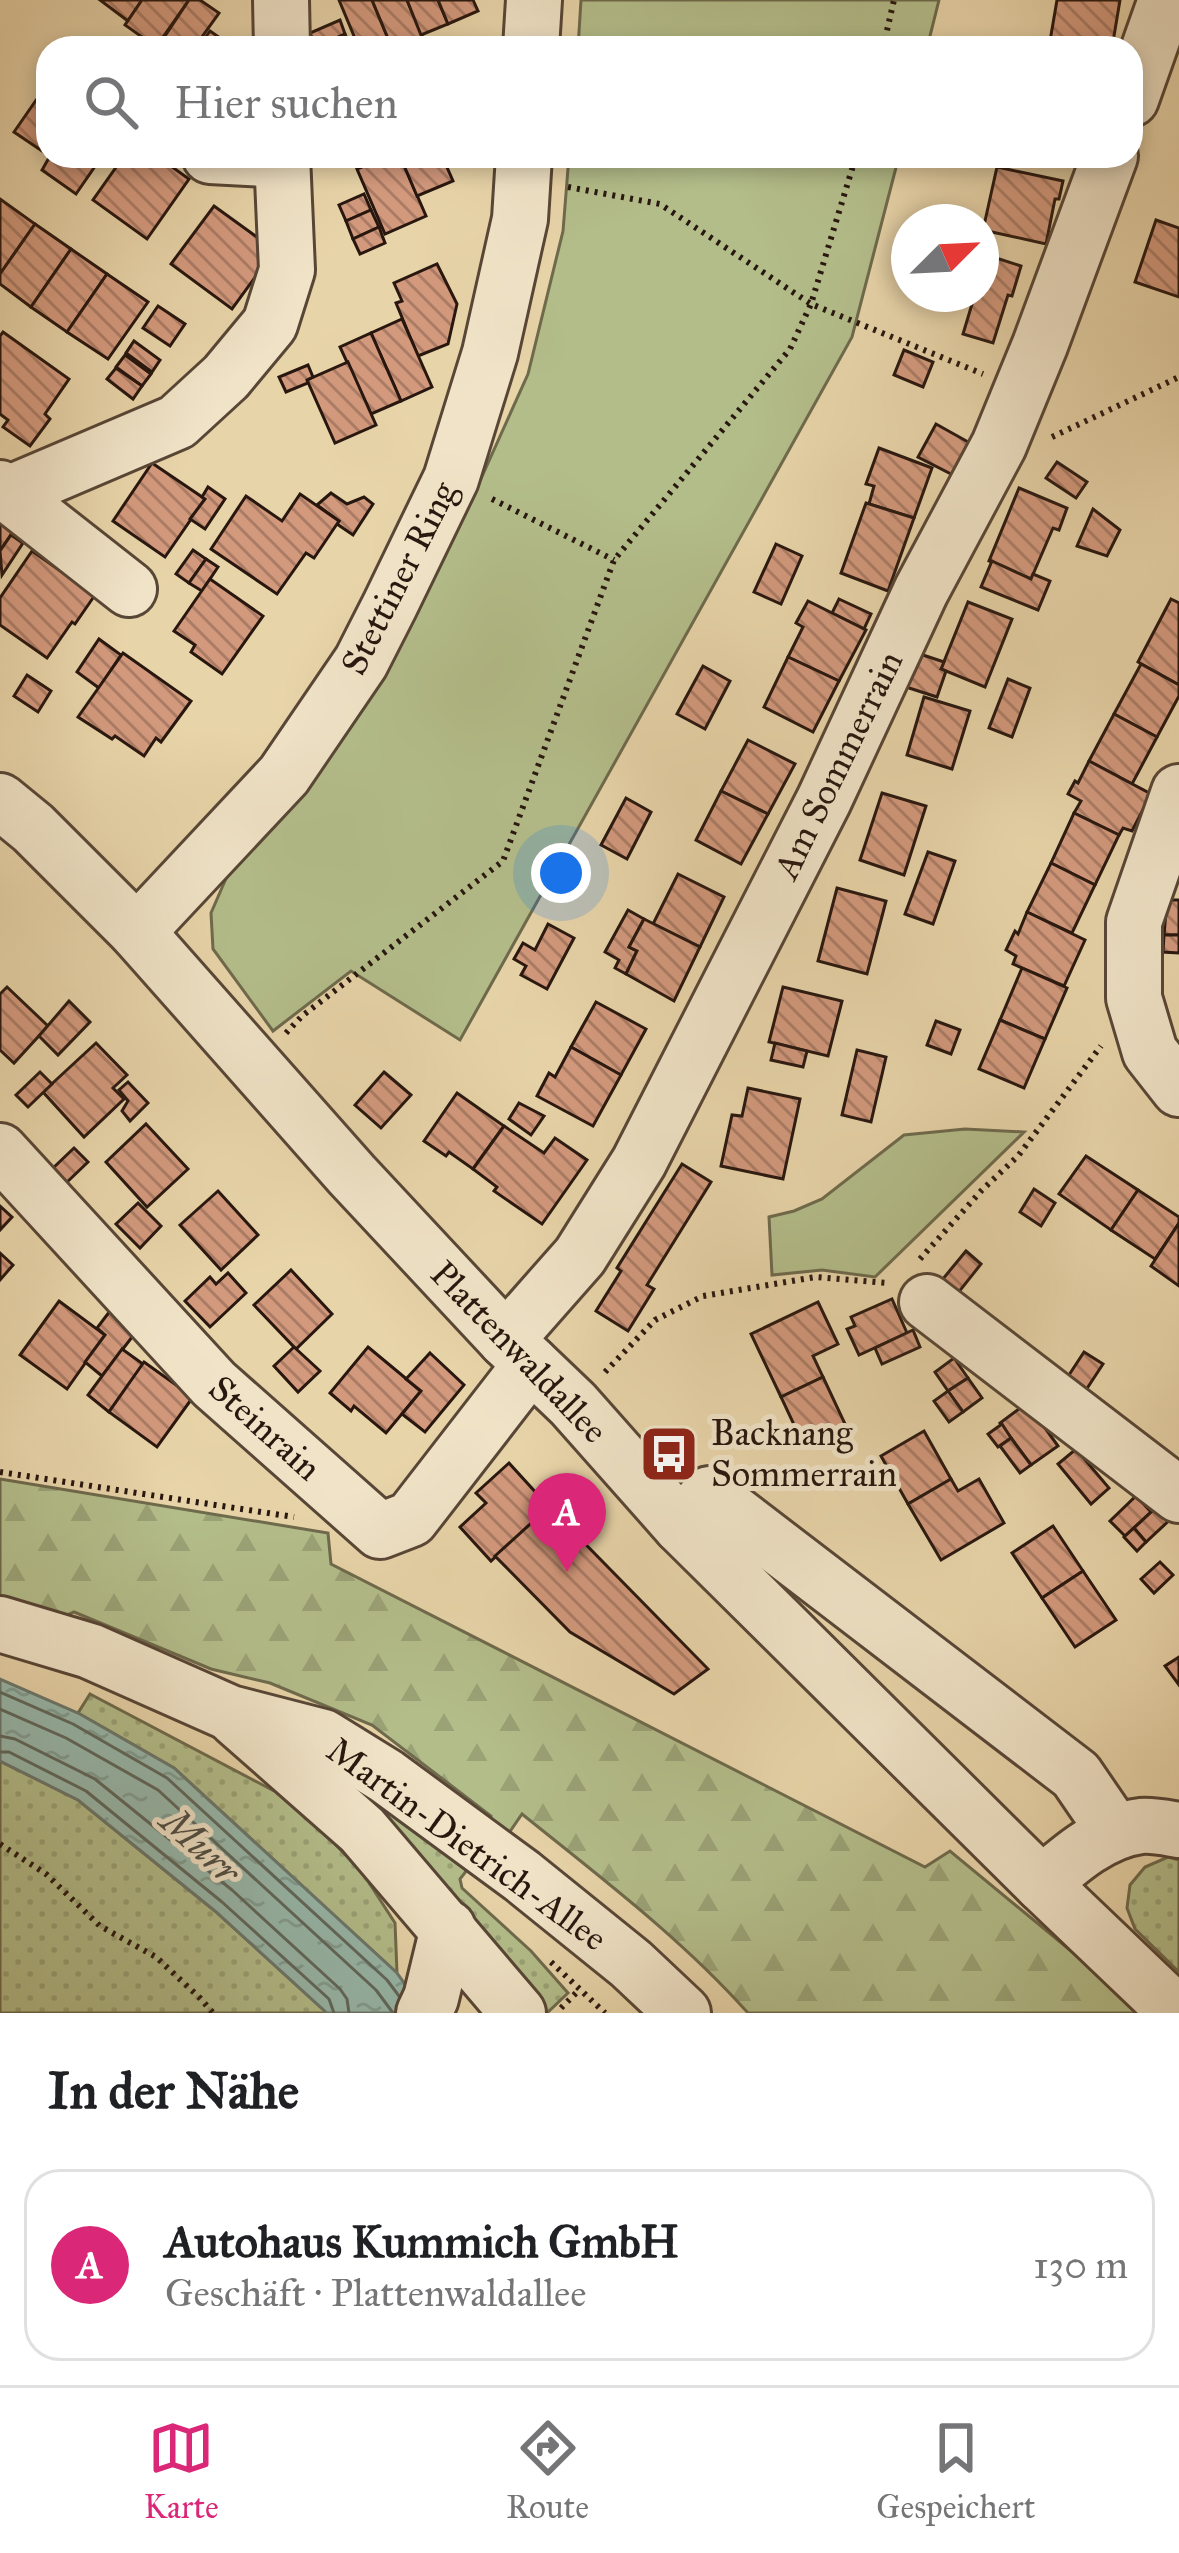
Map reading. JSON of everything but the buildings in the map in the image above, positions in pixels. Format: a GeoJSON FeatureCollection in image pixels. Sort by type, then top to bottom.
{"type":"FeatureCollection","features":[{"type":"Feature","properties":{"kind":"street"},"geometry":{"type":"LineString","coordinates":[[281,0],[282,36]]}},
{"type":"Feature","properties":{"kind":"street"},"geometry":{"type":"LineString","coordinates":[[532,36],[534,0]]}},
{"type":"Feature","properties":{"kind":"street"},"geometry":{"type":"LineString","coordinates":[[1143,65],[1166,0]]}},
{"type":"Feature","properties":{"kind":"street"},"geometry":{"type":"LineString","coordinates":[[4,491],[177,422],[226,377],[270,324],[287,270],[282,168]]}},
{"type":"Feature","properties":{"kind":"street","name":"Am Sommerrain"},"geometry":{"type":"LineString","coordinates":[[519,1352],[639,1162],[824,800],[921,591],[999,445],[1106,168]]}},
{"type":"Feature","properties":{"kind":"street","name":"Stettiner Ring"},"geometry":{"type":"LineString","coordinates":[[137,932],[284,776],[361,662],[451,479],[490,353],[520,219],[545,171]]}},
{"type":"Feature","properties":{"kind":"street"},"geometry":{"type":"LineString","coordinates":[[4,491],[129,589]]}},
{"type":"Feature","properties":{"kind":"street"},"geometry":{"type":"LineString","coordinates":[[1179,792],[1134,922],[1150,1052],[1179,1089]]}},
{"type":"Feature","properties":{"kind":"street","name":"Plattenwaldallee"},"geometry":{"type":"LineString","coordinates":[[0,801],[137,932],[352,1175],[573,1404],[681,1526],[1177,2013]]}},
{"type":"Feature","properties":{"kind":"street","name":"Steinrain"},"geometry":{"type":"LineString","coordinates":[[0,1151],[214,1384],[380,1531],[411,1519],[519,1352]]}},
{"type":"Feature","properties":{"kind":"street"},"geometry":{"type":"LineString","coordinates":[[912,1293],[1179,1495]]}},
{"type":"Feature","properties":{"kind":"street"},"geometry":{"type":"LineString","coordinates":[[681,1526],[709,1493],[1076,1775],[1115,1832]]}},
{"type":"Feature","properties":{"kind":"street","name":"Martin-Dietrich-Allee"},"geometry":{"type":"LineString","coordinates":[[0,1624],[90,1651],[230,1713],[323,1737],[386,1776],[562,1907],[683,2013]]}},
{"type":"Feature","properties":{"kind":"street","name":"Martin-Dietrich-Allee"},"geometry":{"type":"LineString","coordinates":[[230,1713],[362,1830],[437,1969],[518,2013]]}},
{"type":"Feature","properties":{"kind":"street"},"geometry":{"type":"LineString","coordinates":[[1042,1884],[1115,1832],[1145,1825],[1179,1830]]}},
{"type":"Feature","properties":{"kind":"path"},"geometry":{"type":"LineString","coordinates":[[886,36],[894,0]]}},
{"type":"Feature","properties":{"kind":"path"},"geometry":{"type":"LineString","coordinates":[[254,1065],[302,1016],[503,861],[614,560],[790,349],[811,304],[852,168]]}},
{"type":"Feature","properties":{"kind":"path"},"geometry":{"type":"LineString","coordinates":[[545,171],[660,204],[811,304],[1020,389]]}},
{"type":"Feature","properties":{"kind":"path"},"geometry":{"type":"LineString","coordinates":[[999,445],[1058,436],[1179,377]]}},
{"type":"Feature","properties":{"kind":"path"},"geometry":{"type":"LineString","coordinates":[[451,479],[614,560]]}},
{"type":"Feature","properties":{"kind":"path"},"geometry":{"type":"LineString","coordinates":[[595,1382],[655,1320],[703,1296],[816,1277],[912,1293],[982,1190],[1018,1156],[1114,1029],[1142,1004]]}},
{"type":"Feature","properties":{"kind":"path"},"geometry":{"type":"LineString","coordinates":[[0,1472],[313,1520]]}},
{"type":"Feature","properties":{"kind":"path"},"geometry":{"type":"LineString","coordinates":[[0,1844],[46,1874],[100,1926],[156,1958],[213,2013]]}},
{"type":"Feature","properties":{"kind":"path"},"geometry":{"type":"LineString","coordinates":[[556,2013],[580,1989]]}},
{"type":"Feature","properties":{"kind":"green space"},"geometry":{"type":"Polygon","coordinates":[[[581,0],[939,0],[930,36],[579,36],[581,0]]]}},
{"type":"Feature","properties":{"kind":"green space"},"geometry":{"type":"Polygon","coordinates":[[[568,168],[896,168],[852,337],[460,1040],[351,971],[273,1031],[213,949],[211,913],[228,874],[255,833],[339,742],[408,631],[528,374],[563,231],[568,168]]]}},
{"type":"Feature","properties":{"kind":"green space"},"geometry":{"type":"Polygon","coordinates":[[[965,1129],[1024,1132],[875,1277],[822,1270],[772,1275],[769,1217],[822,1199],[904,1135],[965,1129]]]}},
{"type":"Feature","properties":{"kind":"green space"},"geometry":{"type":"Polygon","coordinates":[[[0,1479],[328,1533],[331,1564],[925,1867],[950,1851],[1146,2013],[748,2013],[668,1934],[522,1814],[502,1843],[487,1833],[491,1816],[372,1725],[270,1683],[211,1669],[74,1612],[54,1621],[0,1604],[0,1479]]]}},
{"type":"Feature","properties":{"kind":"green space"},"geometry":{"type":"Polygon","coordinates":[[[90,1694],[276,1792],[334,1843],[362,1872],[395,1923],[397,1973],[174,1768],[78,1713],[90,1694]]]}},
{"type":"Feature","properties":{"kind":"green space"},"geometry":{"type":"Polygon","coordinates":[[[323,1750],[467,1870],[460,1879],[462,1888],[531,1951],[568,1993],[547,2013],[323,1750]]]}},
{"type":"Feature","properties":{"kind":"green space"},"geometry":{"type":"Polygon","coordinates":[[[0,1761],[78,1800],[215,1911],[327,2013],[0,2013],[0,1761]]]}},
{"type":"Feature","properties":{"kind":"green space"},"geometry":{"type":"Polygon","coordinates":[[[1168,1857],[1179,1860],[1179,1972],[1135,1929],[1127,1908],[1130,1885],[1145,1867],[1168,1857]]]}},
{"type":"Feature","properties":{"kind":"water","name":"Murr"},"geometry":{"type":"Polygon","coordinates":[[[0,1679],[78,1713],[174,1768],[397,1973],[426,2013],[327,2013],[215,1911],[78,1800],[0,1761],[0,1679]]]}},
{"type":"Feature","properties":{"kind":"place","name":"Backnang Sommerrain"},"geometry":{"type":"Point","coordinates":[669,1454]}},
{"type":"Feature","properties":{"kind":"place","name":"Autohaus Kummich GmbH"},"geometry":{"type":"Point","coordinates":[567,1572]}}]}
